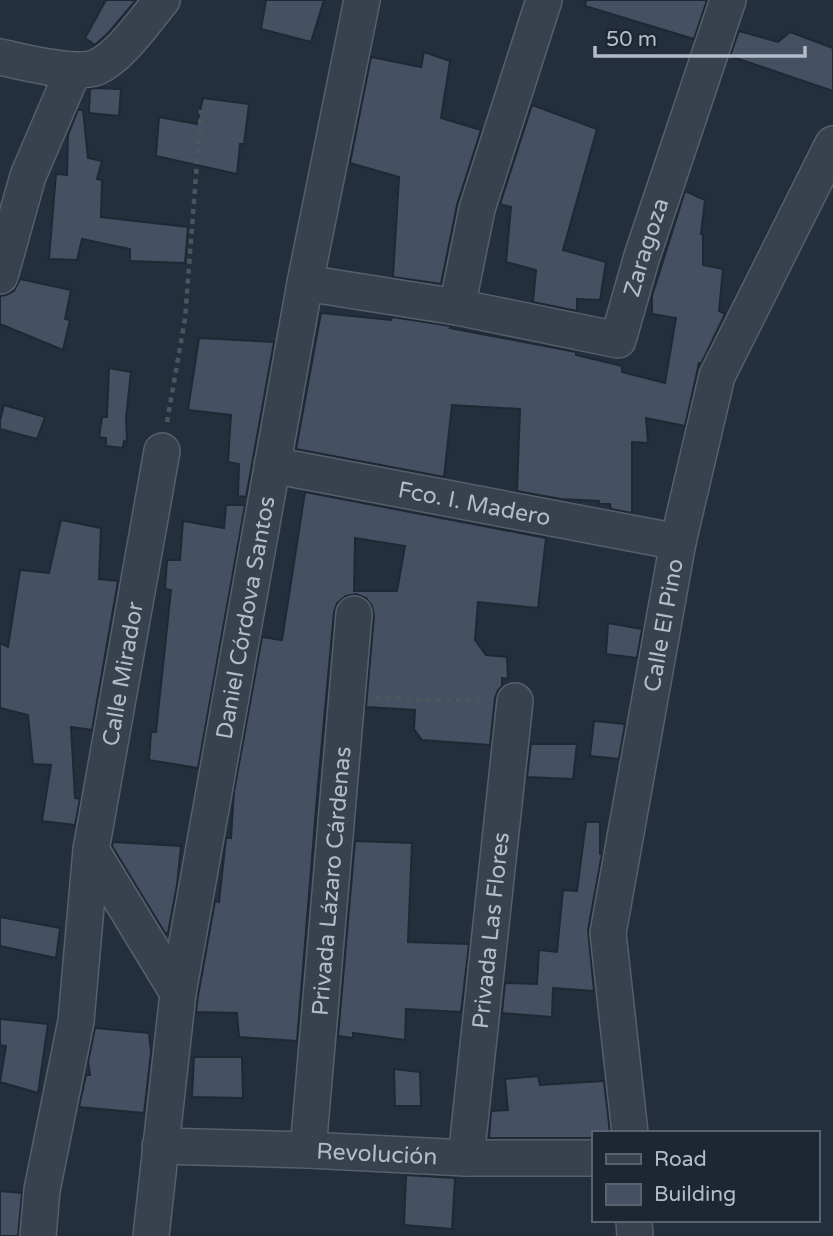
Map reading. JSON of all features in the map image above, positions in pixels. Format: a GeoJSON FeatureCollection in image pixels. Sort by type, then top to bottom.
{"type":"FeatureCollection","features":[{"type":"Feature","properties":{"kind":"street"},"geometry":{"type":"LineString","coordinates":[[0,57],[73,71],[96,67],[116,54],[162,0]]}},
{"type":"Feature","properties":{"kind":"street","name":"Daniel Córdova Santos"},"geometry":{"type":"LineString","coordinates":[[151,1236],[178,993],[305,283],[362,0]]}},
{"type":"Feature","properties":{"kind":"street"},"geometry":{"type":"LineString","coordinates":[[457,307],[477,209],[544,0]]}},
{"type":"Feature","properties":{"kind":"street","name":"Zaragoza"},"geometry":{"type":"LineString","coordinates":[[305,283],[457,307],[618,340],[642,256],[728,0]]}},
{"type":"Feature","properties":{"kind":"street"},"geometry":{"type":"LineString","coordinates":[[0,276],[28,176],[73,71]]}},
{"type":"Feature","properties":{"kind":"street","name":"Calle El Pino"},"geometry":{"type":"LineString","coordinates":[[630,1131],[608,933],[678,542],[717,376],[833,144]]}},
{"type":"Feature","properties":{"kind":"street","name":"Calle Mirador"},"geometry":{"type":"LineString","coordinates":[[38,1236],[42,1190],[76,1021],[91,850],[162,450]]}},
{"type":"Feature","properties":{"kind":"street","name":"Fco. I. Madero"},"geometry":{"type":"LineString","coordinates":[[272,465],[678,542]]}},
{"type":"Feature","properties":{"kind":"street","name":"Privada Lázaro Cárdenas"},"geometry":{"type":"LineString","coordinates":[[307,1150],[354,614]]}},
{"type":"Feature","properties":{"kind":"street","name":"Privada Las Flores"},"geometry":{"type":"LineString","coordinates":[[466,1158],[514,701]]}},
{"type":"Feature","properties":{"kind":"street"},"geometry":{"type":"LineString","coordinates":[[91,850],[178,993]]}},
{"type":"Feature","properties":{"kind":"street","name":"Revolución"},"geometry":{"type":"LineString","coordinates":[[160,1146],[466,1158],[592,1158]]}},
{"type":"Feature","properties":{"kind":"path"},"geometry":{"type":"LineString","coordinates":[[162,450],[185,319],[201,110]]}},
{"type":"Feature","properties":{"kind":"path"},"geometry":{"type":"LineString","coordinates":[[347,697],[514,701]]}},
{"type":"Feature","properties":{"kind":"building"},"geometry":{"type":"Polygon","coordinates":[[[106,0],[136,0],[95,45],[85,38],[106,0]]]}},
{"type":"Feature","properties":{"kind":"building"},"geometry":{"type":"Polygon","coordinates":[[[266,0],[324,0],[311,42],[261,29],[266,0]]]}},
{"type":"Feature","properties":{"kind":"building"},"geometry":{"type":"Polygon","coordinates":[[[586,0],[707,0],[694,39],[585,6],[586,0]]]}},
{"type":"Feature","properties":{"kind":"building"},"geometry":{"type":"Polygon","coordinates":[[[739,31],[778,42],[790,32],[833,48],[833,91],[730,56],[739,31]]]}},
{"type":"Feature","properties":{"kind":"building"},"geometry":{"type":"Polygon","coordinates":[[[424,52],[450,61],[441,118],[481,130],[457,205],[441,284],[393,277],[399,177],[350,163],[371,57],[421,67],[424,52]]]}},
{"type":"Feature","properties":{"kind":"building"},"geometry":{"type":"Polygon","coordinates":[[[90,89],[121,89],[119,116],[89,113],[90,89]]]}},
{"type":"Feature","properties":{"kind":"building"},"geometry":{"type":"Polygon","coordinates":[[[203,98],[249,104],[244,144],[240,144],[237,174],[156,156],[159,117],[197,124],[203,98]]]}},
{"type":"Feature","properties":{"kind":"building"},"geometry":{"type":"Polygon","coordinates":[[[532,105],[597,129],[563,250],[606,262],[600,300],[577,299],[577,311],[533,302],[536,270],[506,262],[511,207],[500,204],[532,105]]]}},
{"type":"Feature","properties":{"kind":"building"},"geometry":{"type":"Polygon","coordinates":[[[78,110],[83,110],[88,158],[102,161],[97,179],[102,180],[101,217],[188,227],[185,263],[130,261],[130,249],[82,239],[77,260],[49,259],[56,174],[67,175],[68,135],[78,110]]]}},
{"type":"Feature","properties":{"kind":"building"},"geometry":{"type":"Polygon","coordinates":[[[685,191],[705,200],[701,234],[703,265],[723,269],[719,311],[725,314],[701,364],[699,363],[685,426],[646,418],[648,443],[632,442],[632,513],[611,509],[610,504],[599,504],[599,501],[561,499],[517,491],[520,409],[452,405],[444,477],[296,449],[321,313],[391,320],[392,317],[451,326],[450,328],[576,352],[576,355],[622,366],[622,372],[665,383],[676,318],[652,314],[652,296],[685,191]]]}},
{"type":"Feature","properties":{"kind":"building"},"geometry":{"type":"Polygon","coordinates":[[[20,279],[71,290],[65,319],[70,320],[63,350],[0,324],[0,296],[14,291],[20,279]]]}},
{"type":"Feature","properties":{"kind":"building"},"geometry":{"type":"Polygon","coordinates":[[[199,338],[274,342],[246,497],[238,496],[239,464],[228,462],[231,415],[188,410],[199,338]]]}},
{"type":"Feature","properties":{"kind":"building"},"geometry":{"type":"Polygon","coordinates":[[[109,368],[131,372],[126,418],[127,442],[124,441],[123,448],[106,446],[106,438],[99,437],[102,417],[107,417],[109,368]]]}},
{"type":"Feature","properties":{"kind":"building"},"geometry":{"type":"Polygon","coordinates":[[[4,405],[45,417],[37,439],[0,429],[4,405]]]}},
{"type":"Feature","properties":{"kind":"building"},"geometry":{"type":"Polygon","coordinates":[[[305,492],[546,538],[538,608],[478,602],[475,640],[486,655],[507,657],[508,679],[502,678],[502,686],[495,698],[490,745],[422,740],[414,729],[415,710],[366,707],[374,616],[372,606],[366,598],[356,594],[346,596],[337,603],[318,784],[297,1041],[239,1037],[237,1013],[196,1012],[215,901],[219,902],[226,838],[231,838],[234,792],[262,637],[282,640],[305,492]],[[355,538],[354,591],[397,591],[405,546],[355,538]]]}},
{"type":"Feature","properties":{"kind":"building"},"geometry":{"type":"Polygon","coordinates":[[[226,505],[245,505],[198,768],[149,760],[151,732],[156,732],[171,590],[165,589],[167,560],[180,560],[183,521],[224,528],[226,505]]]}},
{"type":"Feature","properties":{"kind":"building"},"geometry":{"type":"Polygon","coordinates":[[[61,520],[101,528],[99,579],[118,581],[92,730],[71,727],[75,798],[80,799],[75,825],[42,821],[51,765],[33,764],[28,715],[0,708],[0,643],[8,647],[20,570],[49,573],[61,520]]]}},
{"type":"Feature","properties":{"kind":"building"},"geometry":{"type":"Polygon","coordinates":[[[608,623],[642,629],[637,658],[606,654],[608,623]]]}},
{"type":"Feature","properties":{"kind":"building"},"geometry":{"type":"Polygon","coordinates":[[[594,721],[625,724],[619,759],[590,756],[594,721]]]}},
{"type":"Feature","properties":{"kind":"building"},"geometry":{"type":"Polygon","coordinates":[[[531,744],[577,744],[573,779],[527,777],[531,744]]]}},
{"type":"Feature","properties":{"kind":"building"},"geometry":{"type":"Polygon","coordinates":[[[586,822],[600,822],[602,854],[588,930],[594,991],[553,988],[552,1017],[502,1013],[505,983],[537,984],[539,950],[557,952],[563,890],[577,891],[586,822]]]}},
{"type":"Feature","properties":{"kind":"building"},"geometry":{"type":"Polygon","coordinates":[[[355,841],[412,843],[408,942],[469,944],[461,1012],[406,1009],[405,1040],[353,1033],[353,1038],[338,1036],[355,841]]]}},
{"type":"Feature","properties":{"kind":"building"},"geometry":{"type":"Polygon","coordinates":[[[113,842],[181,846],[168,933],[165,933],[112,846],[113,842]]]}},
{"type":"Feature","properties":{"kind":"building"},"geometry":{"type":"Polygon","coordinates":[[[0,917],[60,928],[56,958],[0,946],[0,917]]]}},
{"type":"Feature","properties":{"kind":"building"},"geometry":{"type":"Polygon","coordinates":[[[0,1019],[48,1024],[38,1093],[0,1082],[6,1046],[0,1045],[0,1019]]]}},
{"type":"Feature","properties":{"kind":"building"},"geometry":{"type":"Polygon","coordinates":[[[95,1028],[149,1033],[151,1052],[144,1113],[79,1107],[86,1075],[90,1075],[88,1062],[95,1028]]]}},
{"type":"Feature","properties":{"kind":"building"},"geometry":{"type":"Polygon","coordinates":[[[194,1057],[242,1057],[243,1098],[192,1097],[194,1057]]]}},
{"type":"Feature","properties":{"kind":"building"},"geometry":{"type":"Polygon","coordinates":[[[394,1069],[420,1072],[421,1106],[395,1106],[394,1069]]]}},
{"type":"Feature","properties":{"kind":"building"},"geometry":{"type":"Polygon","coordinates":[[[538,1076],[540,1085],[604,1081],[610,1131],[592,1131],[592,1138],[489,1138],[491,1111],[508,1110],[505,1079],[538,1076]]]}},
{"type":"Feature","properties":{"kind":"building"},"geometry":{"type":"Polygon","coordinates":[[[406,1175],[455,1178],[452,1229],[404,1225],[406,1175]]]}},
{"type":"Feature","properties":{"kind":"building"},"geometry":{"type":"Polygon","coordinates":[[[0,1191],[22,1193],[18,1236],[0,1236],[0,1191]]]}}]}
